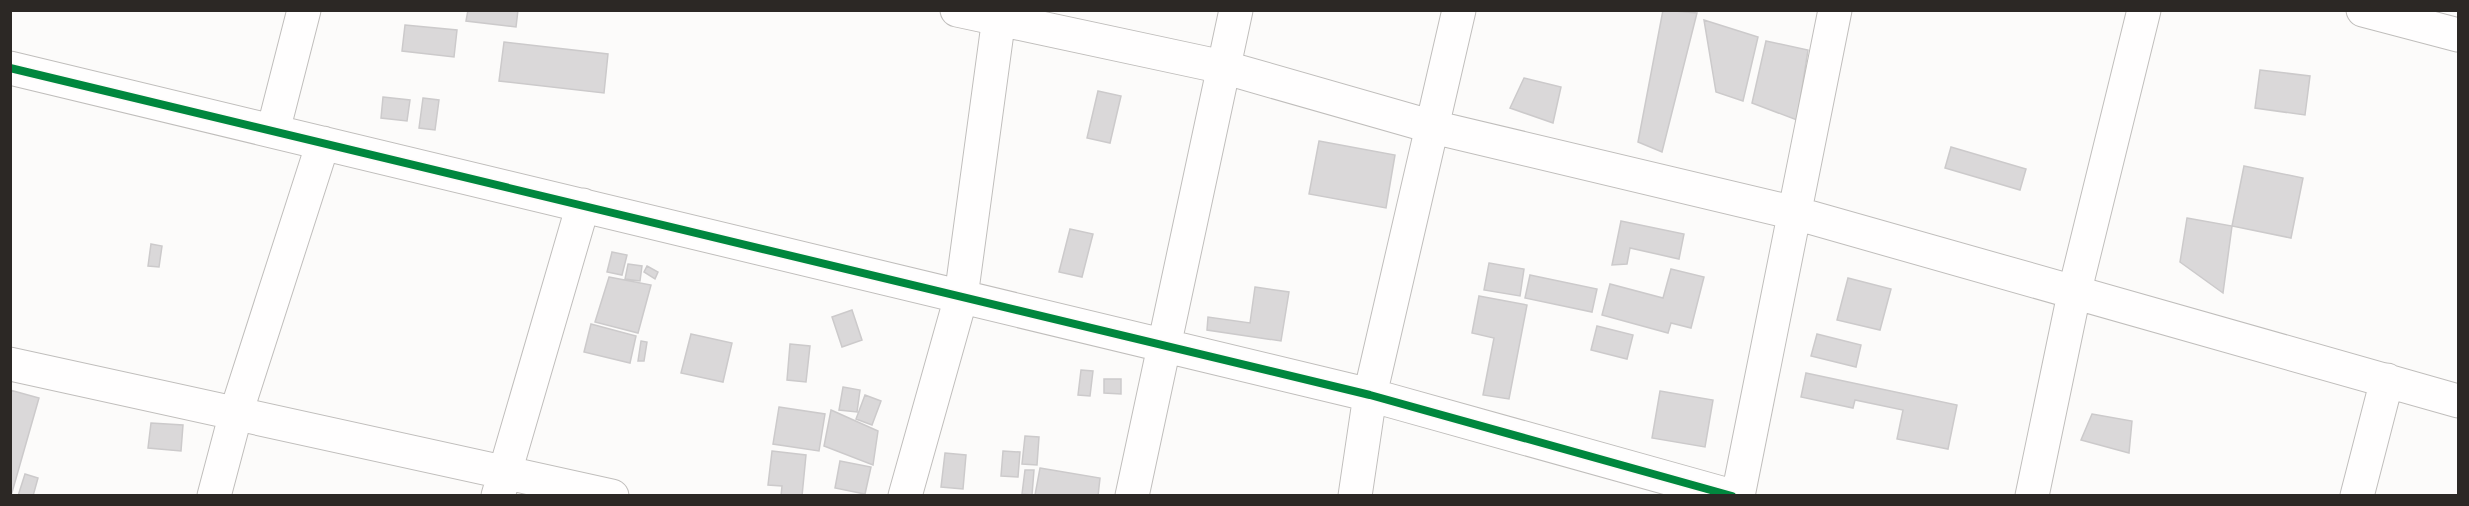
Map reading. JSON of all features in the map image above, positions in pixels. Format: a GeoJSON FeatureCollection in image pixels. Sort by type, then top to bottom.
{"type":"FeatureCollection","features":[{"type":"Feature","properties":{"kind":"street"},"geometry":{"type":"LineString","coordinates":[[273,131],[304,10]]}},
{"type":"Feature","properties":{"kind":"street"},"geometry":{"type":"LineString","coordinates":[[957,10],[1000,15],[1223,67],[1433,127],[1795,213],[2074,294],[2458,401]]}},
{"type":"Feature","properties":{"kind":"street"},"geometry":{"type":"LineString","coordinates":[[1132,495],[1236,10]]}},
{"type":"Feature","properties":{"kind":"street"},"geometry":{"type":"LineString","coordinates":[[1355,495],[1370,395],[1459,10]]}},
{"type":"Feature","properties":{"kind":"street"},"geometry":{"type":"LineString","coordinates":[[1738,495],[1835,10]]}},
{"type":"Feature","properties":{"kind":"street"},"geometry":{"type":"LineString","coordinates":[[2032,495],[2074,294],[2144,10]]}},
{"type":"Feature","properties":{"kind":"street"},"geometry":{"type":"LineString","coordinates":[[2363,10],[2458,35]]}},
{"type":"Feature","properties":{"kind":"street"},"geometry":{"type":"LineString","coordinates":[[905,495],[961,297],[1000,15]]}},
{"type":"Feature","properties":{"kind":"street"},"geometry":{"type":"LineString","coordinates":[[10,68],[1370,395],[1731,495]]}},
{"type":"Feature","properties":{"kind":"street"},"geometry":{"type":"LineString","coordinates":[[214,495],[236,413],[323,143]]}},
{"type":"Feature","properties":{"kind":"street"},"geometry":{"type":"LineString","coordinates":[[502,483],[583,205]]}},
{"type":"Feature","properties":{"kind":"street"},"geometry":{"type":"LineString","coordinates":[[10,364],[236,413],[502,483],[612,495]]}},
{"type":"Feature","properties":{"kind":"street"},"geometry":{"type":"LineString","coordinates":[[2357,495],[2387,381]]}},
{"type":"Feature","properties":{"kind":"building"},"geometry":{"type":"Polygon","coordinates":[[[468,10],[518,10],[516,27],[466,21],[468,10]]]}},
{"type":"Feature","properties":{"kind":"building"},"geometry":{"type":"Polygon","coordinates":[[[1663,10],[1697,13],[1662,152],[1638,142],[1663,10]]]}},
{"type":"Feature","properties":{"kind":"building"},"geometry":{"type":"Polygon","coordinates":[[[1704,20],[1758,37],[1743,101],[1716,92],[1704,20]]]}},
{"type":"Feature","properties":{"kind":"building"},"geometry":{"type":"Polygon","coordinates":[[[405,25],[457,30],[454,57],[402,51],[405,25]]]}},
{"type":"Feature","properties":{"kind":"building"},"geometry":{"type":"Polygon","coordinates":[[[1766,41],[1808,50],[1797,120],[1752,103],[1766,41]]]}},
{"type":"Feature","properties":{"kind":"building"},"geometry":{"type":"Polygon","coordinates":[[[504,42],[608,54],[604,93],[499,81],[504,42]]]}},
{"type":"Feature","properties":{"kind":"building"},"geometry":{"type":"Polygon","coordinates":[[[2260,70],[2310,76],[2305,115],[2255,108],[2260,70]]]}},
{"type":"Feature","properties":{"kind":"building"},"geometry":{"type":"Polygon","coordinates":[[[1524,78],[1561,87],[1553,123],[1510,108],[1524,78]]]}},
{"type":"Feature","properties":{"kind":"building"},"geometry":{"type":"Polygon","coordinates":[[[1098,91],[1121,96],[1110,143],[1087,138],[1098,91]]]}},
{"type":"Feature","properties":{"kind":"building"},"geometry":{"type":"Polygon","coordinates":[[[383,97],[410,100],[407,121],[381,118],[383,97]]]}},
{"type":"Feature","properties":{"kind":"building"},"geometry":{"type":"Polygon","coordinates":[[[423,98],[439,100],[435,130],[419,128],[423,98]]]}},
{"type":"Feature","properties":{"kind":"building"},"geometry":{"type":"Polygon","coordinates":[[[1319,141],[1395,155],[1386,208],[1309,194],[1319,141]]]}},
{"type":"Feature","properties":{"kind":"building"},"geometry":{"type":"Polygon","coordinates":[[[1951,147],[2026,169],[2020,190],[1945,168],[1951,147]]]}},
{"type":"Feature","properties":{"kind":"building"},"geometry":{"type":"Polygon","coordinates":[[[2244,166],[2303,178],[2291,238],[2232,226],[2244,166]]]}},
{"type":"Feature","properties":{"kind":"building"},"geometry":{"type":"Polygon","coordinates":[[[2187,218],[2232,226],[2223,293],[2180,262],[2187,218]]]}},
{"type":"Feature","properties":{"kind":"building"},"geometry":{"type":"Polygon","coordinates":[[[1621,221],[1684,234],[1679,259],[1630,248],[1627,264],[1612,265],[1621,221]]]}},
{"type":"Feature","properties":{"kind":"building"},"geometry":{"type":"Polygon","coordinates":[[[1070,229],[1093,234],[1082,277],[1059,272],[1070,229]]]}},
{"type":"Feature","properties":{"kind":"building"},"geometry":{"type":"Polygon","coordinates":[[[151,244],[162,246],[159,267],[148,266],[151,244]]]}},
{"type":"Feature","properties":{"kind":"building"},"geometry":{"type":"Polygon","coordinates":[[[612,252],[627,255],[622,275],[607,272],[612,252]]]}},
{"type":"Feature","properties":{"kind":"building"},"geometry":{"type":"Polygon","coordinates":[[[1489,263],[1524,269],[1520,296],[1484,290],[1489,263]]]}},
{"type":"Feature","properties":{"kind":"building"},"geometry":{"type":"Polygon","coordinates":[[[628,264],[642,266],[640,281],[625,279],[628,264]]]}},
{"type":"Feature","properties":{"kind":"building"},"geometry":{"type":"Polygon","coordinates":[[[647,266],[658,272],[655,279],[644,272],[647,266]]]}},
{"type":"Feature","properties":{"kind":"building"},"geometry":{"type":"Polygon","coordinates":[[[1671,269],[1704,277],[1691,328],[1671,323],[1668,333],[1602,315],[1610,284],[1663,298],[1671,269]]]}},
{"type":"Feature","properties":{"kind":"building"},"geometry":{"type":"Polygon","coordinates":[[[1530,275],[1597,289],[1592,312],[1525,298],[1530,275]]]}},
{"type":"Feature","properties":{"kind":"building"},"geometry":{"type":"Polygon","coordinates":[[[609,277],[651,285],[638,333],[595,322],[609,277]]]}},
{"type":"Feature","properties":{"kind":"building"},"geometry":{"type":"Polygon","coordinates":[[[1848,278],[1891,289],[1880,330],[1837,320],[1848,278]]]}},
{"type":"Feature","properties":{"kind":"building"},"geometry":{"type":"Polygon","coordinates":[[[1255,287],[1289,292],[1281,341],[1207,330],[1208,317],[1250,323],[1255,287]]]}},
{"type":"Feature","properties":{"kind":"building"},"geometry":{"type":"Polygon","coordinates":[[[1479,296],[1527,305],[1509,399],[1483,395],[1494,338],[1472,333],[1479,296]]]}},
{"type":"Feature","properties":{"kind":"building"},"geometry":{"type":"Polygon","coordinates":[[[852,310],[862,340],[842,347],[832,317],[852,310]]]}},
{"type":"Feature","properties":{"kind":"building"},"geometry":{"type":"Polygon","coordinates":[[[591,324],[636,336],[630,363],[584,352],[591,324]]]}},
{"type":"Feature","properties":{"kind":"building"},"geometry":{"type":"Polygon","coordinates":[[[1597,326],[1633,335],[1627,359],[1591,350],[1597,326]]]}},
{"type":"Feature","properties":{"kind":"building"},"geometry":{"type":"Polygon","coordinates":[[[691,334],[732,343],[723,382],[681,373],[691,334]]]}},
{"type":"Feature","properties":{"kind":"building"},"geometry":{"type":"Polygon","coordinates":[[[1817,334],[1861,345],[1856,367],[1811,356],[1817,334]]]}},
{"type":"Feature","properties":{"kind":"building"},"geometry":{"type":"Polygon","coordinates":[[[641,341],[647,342],[644,361],[638,361],[641,341]]]}},
{"type":"Feature","properties":{"kind":"building"},"geometry":{"type":"Polygon","coordinates":[[[790,344],[810,346],[806,382],[787,380],[790,344]]]}},
{"type":"Feature","properties":{"kind":"building"},"geometry":{"type":"Polygon","coordinates":[[[1081,370],[1093,371],[1090,396],[1078,395],[1081,370]]]}},
{"type":"Feature","properties":{"kind":"building"},"geometry":{"type":"Polygon","coordinates":[[[1806,373],[1957,405],[1948,449],[1897,439],[1903,410],[1855,400],[1853,408],[1801,397],[1806,373]]]}},
{"type":"Feature","properties":{"kind":"building"},"geometry":{"type":"Polygon","coordinates":[[[1104,379],[1121,379],[1121,394],[1104,393],[1104,379]]]}},
{"type":"Feature","properties":{"kind":"building"},"geometry":{"type":"Polygon","coordinates":[[[843,387],[860,390],[857,412],[839,410],[843,387]]]}},
{"type":"Feature","properties":{"kind":"building"},"geometry":{"type":"Polygon","coordinates":[[[10,390],[39,398],[11,496],[10,496],[10,390]]]}},
{"type":"Feature","properties":{"kind":"building"},"geometry":{"type":"Polygon","coordinates":[[[1660,391],[1713,400],[1705,447],[1652,438],[1660,391]]]}},
{"type":"Feature","properties":{"kind":"building"},"geometry":{"type":"Polygon","coordinates":[[[865,395],[881,401],[872,425],[856,419],[865,395]]]}},
{"type":"Feature","properties":{"kind":"building"},"geometry":{"type":"Polygon","coordinates":[[[779,407],[825,414],[819,451],[773,444],[779,407]]]}},
{"type":"Feature","properties":{"kind":"building"},"geometry":{"type":"Polygon","coordinates":[[[831,410],[878,431],[873,465],[824,446],[831,410]]]}},
{"type":"Feature","properties":{"kind":"building"},"geometry":{"type":"Polygon","coordinates":[[[2092,414],[2132,421],[2129,453],[2081,440],[2092,414]]]}},
{"type":"Feature","properties":{"kind":"building"},"geometry":{"type":"Polygon","coordinates":[[[151,423],[183,425],[181,451],[148,448],[151,423]]]}},
{"type":"Feature","properties":{"kind":"building"},"geometry":{"type":"Polygon","coordinates":[[[1025,436],[1039,437],[1037,465],[1022,464],[1025,436]]]}},
{"type":"Feature","properties":{"kind":"building"},"geometry":{"type":"Polygon","coordinates":[[[772,451],[806,455],[802,496],[781,496],[782,486],[768,485],[772,451]]]}},
{"type":"Feature","properties":{"kind":"building"},"geometry":{"type":"Polygon","coordinates":[[[1003,451],[1020,452],[1018,477],[1001,476],[1003,451]]]}},
{"type":"Feature","properties":{"kind":"building"},"geometry":{"type":"Polygon","coordinates":[[[945,453],[966,455],[963,489],[941,487],[945,453]]]}},
{"type":"Feature","properties":{"kind":"building"},"geometry":{"type":"Polygon","coordinates":[[[840,461],[871,467],[865,494],[835,488],[840,461]]]}},
{"type":"Feature","properties":{"kind":"building"},"geometry":{"type":"Polygon","coordinates":[[[1040,468],[1100,478],[1098,496],[1035,495],[1040,468]]]}},
{"type":"Feature","properties":{"kind":"building"},"geometry":{"type":"Polygon","coordinates":[[[1025,470],[1034,470],[1032,495],[1022,494],[1025,470]]]}},
{"type":"Feature","properties":{"kind":"building"},"geometry":{"type":"Polygon","coordinates":[[[25,474],[38,478],[33,496],[18,496],[25,474]]]}},
{"type":"Feature","properties":{"kind":"cycle path"},"geometry":{"type":"LineString","coordinates":[[10,68],[1370,395],[1732,496]]}}]}
